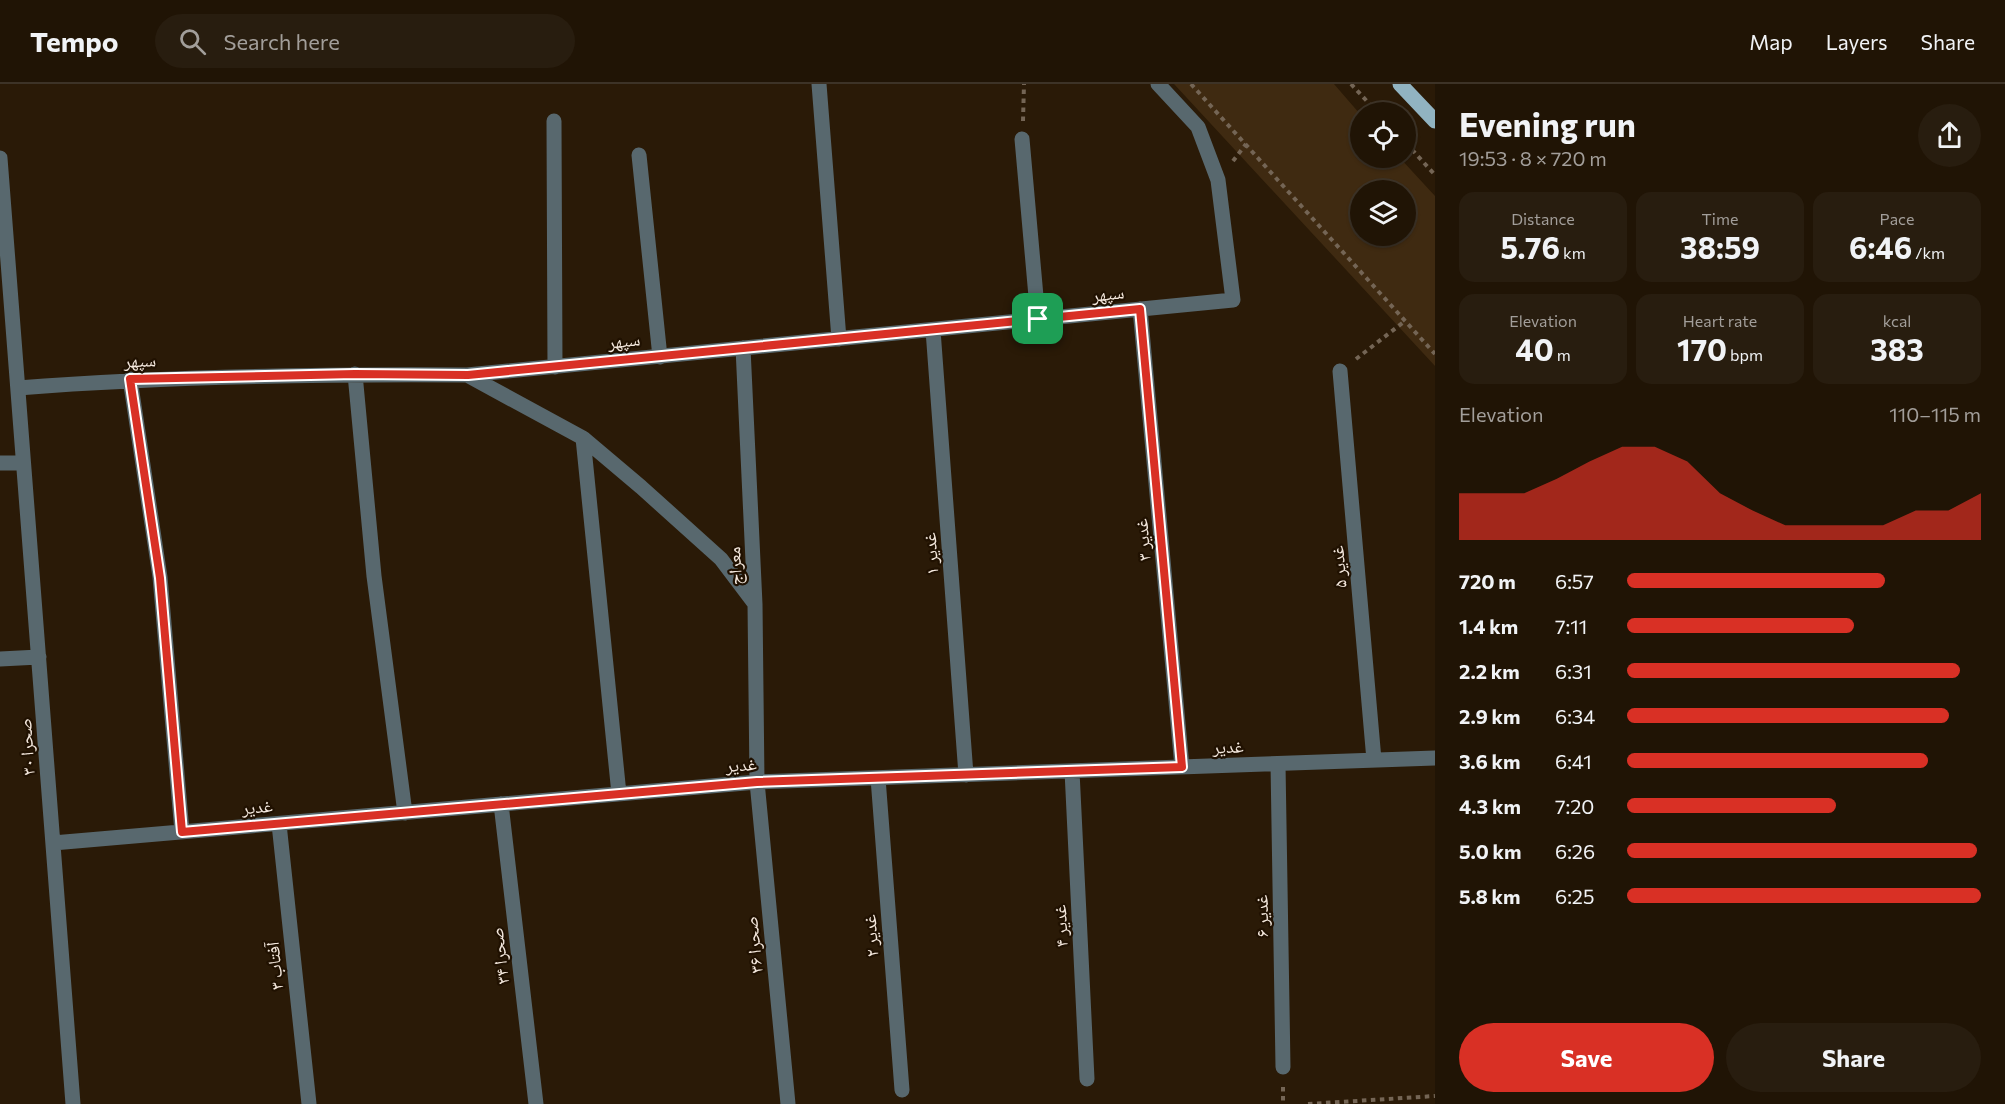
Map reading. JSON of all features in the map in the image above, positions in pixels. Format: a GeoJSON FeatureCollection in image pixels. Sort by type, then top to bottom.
{"type":"FeatureCollection","features":[{"type":"Feature","properties":{"kind":"main road"},"geometry":{"type":"LineString","coordinates":[[1400,84],[1435,121]]}},
{"type":"Feature","properties":{"kind":"street"},"geometry":{"type":"LineString","coordinates":[[819,84],[838,339]]}},
{"type":"Feature","properties":{"kind":"street","name":"سپهر"},"geometry":{"type":"LineString","coordinates":[[18,388],[130,379],[355,374],[468,375],[1233,300],[1218,180],[1198,127],[1158,84]]}},
{"type":"Feature","properties":{"kind":"street"},"geometry":{"type":"LineString","coordinates":[[555,121],[555,367]]}},
{"type":"Feature","properties":{"kind":"street"},"geometry":{"type":"LineString","coordinates":[[1022,140],[1038,319]]}},
{"type":"Feature","properties":{"kind":"street"},"geometry":{"type":"LineString","coordinates":[[639,155],[660,357]]}},
{"type":"Feature","properties":{"kind":"street","name":"صحرا ۳۰"},"geometry":{"type":"LineString","coordinates":[[0,158],[8,358],[18,388],[73,1104]]}},
{"type":"Feature","properties":{"kind":"street","name":"غدیر ۳"},"geometry":{"type":"LineString","coordinates":[[1140,309],[1182,767]]}},
{"type":"Feature","properties":{"kind":"street","name":"غدیر ۱"},"geometry":{"type":"LineString","coordinates":[[933,330],[966,775]]}},
{"type":"Feature","properties":{"kind":"street","name":"معراج"},"geometry":{"type":"LineString","coordinates":[[743,348],[755,604],[757,782]]}},
{"type":"Feature","properties":{"kind":"street","name":"غدیر ۵"},"geometry":{"type":"LineString","coordinates":[[1340,371],[1374,760]]}},
{"type":"Feature","properties":{"kind":"street"},"geometry":{"type":"LineString","coordinates":[[355,374],[374,576],[405,813]]}},
{"type":"Feature","properties":{"kind":"street"},"geometry":{"type":"LineString","coordinates":[[468,375],[583,438],[721,559],[755,604]]}},
{"type":"Feature","properties":{"kind":"street"},"geometry":{"type":"LineString","coordinates":[[130,379],[160,578],[182,832]]}},
{"type":"Feature","properties":{"kind":"street"},"geometry":{"type":"LineString","coordinates":[[583,438],[619,794]]}},
{"type":"Feature","properties":{"kind":"street"},"geometry":{"type":"LineString","coordinates":[[0,463],[23,463]]}},
{"type":"Feature","properties":{"kind":"street"},"geometry":{"type":"LineString","coordinates":[[0,658],[39,657]]}},
{"type":"Feature","properties":{"kind":"street","name":"غدیر"},"geometry":{"type":"LineString","coordinates":[[53,843],[757,782],[1435,758]]}},
{"type":"Feature","properties":{"kind":"street","name":"غدیر ۶"},"geometry":{"type":"LineString","coordinates":[[1278,764],[1283,1067]]}},
{"type":"Feature","properties":{"kind":"street","name":"غدیر ۴"},"geometry":{"type":"LineString","coordinates":[[1072,771],[1087,1079]]}},
{"type":"Feature","properties":{"kind":"street","name":"غدیر ۲"},"geometry":{"type":"LineString","coordinates":[[878,778],[902,1090]]}},
{"type":"Feature","properties":{"kind":"street","name":"صحرا ۳۶"},"geometry":{"type":"LineString","coordinates":[[757,782],[788,1104]]}},
{"type":"Feature","properties":{"kind":"street","name":"صحرا ۳۴"},"geometry":{"type":"LineString","coordinates":[[501,804],[536,1104]]}},
{"type":"Feature","properties":{"kind":"street","name":"آفتاب ۳"},"geometry":{"type":"LineString","coordinates":[[279,824],[309,1104]]}},
{"type":"Feature","properties":{"kind":"path"},"geometry":{"type":"LineString","coordinates":[[1022,140],[1024,84]]}},
{"type":"Feature","properties":{"kind":"path"},"geometry":{"type":"LineString","coordinates":[[1191,84],[1435,354]]}},
{"type":"Feature","properties":{"kind":"path"},"geometry":{"type":"LineString","coordinates":[[1351,84],[1368,102]]}},
{"type":"Feature","properties":{"kind":"path"},"geometry":{"type":"LineString","coordinates":[[1416,154],[1435,175]]}},
{"type":"Feature","properties":{"kind":"path"},"geometry":{"type":"LineString","coordinates":[[1340,371],[1405,321]]}},
{"type":"Feature","properties":{"kind":"path"},"geometry":{"type":"LineString","coordinates":[[1308,1104],[1435,1096]]}},
{"type":"Feature","properties":{"kind":"shaded area"},"geometry":{"type":"Polygon","coordinates":[[[1174,84],[1334,84],[1350,102],[1350,168],[1409,168],[1435,196],[1435,366],[1174,84]]]}},
{"type":"Feature","properties":{"kind":"route"},"geometry":{"type":"LineString","coordinates":[[1140,309],[1182,767],[757,782],[182,832],[160,578],[130,379],[355,374],[468,375],[1038,319],[1140,309]]}}]}
